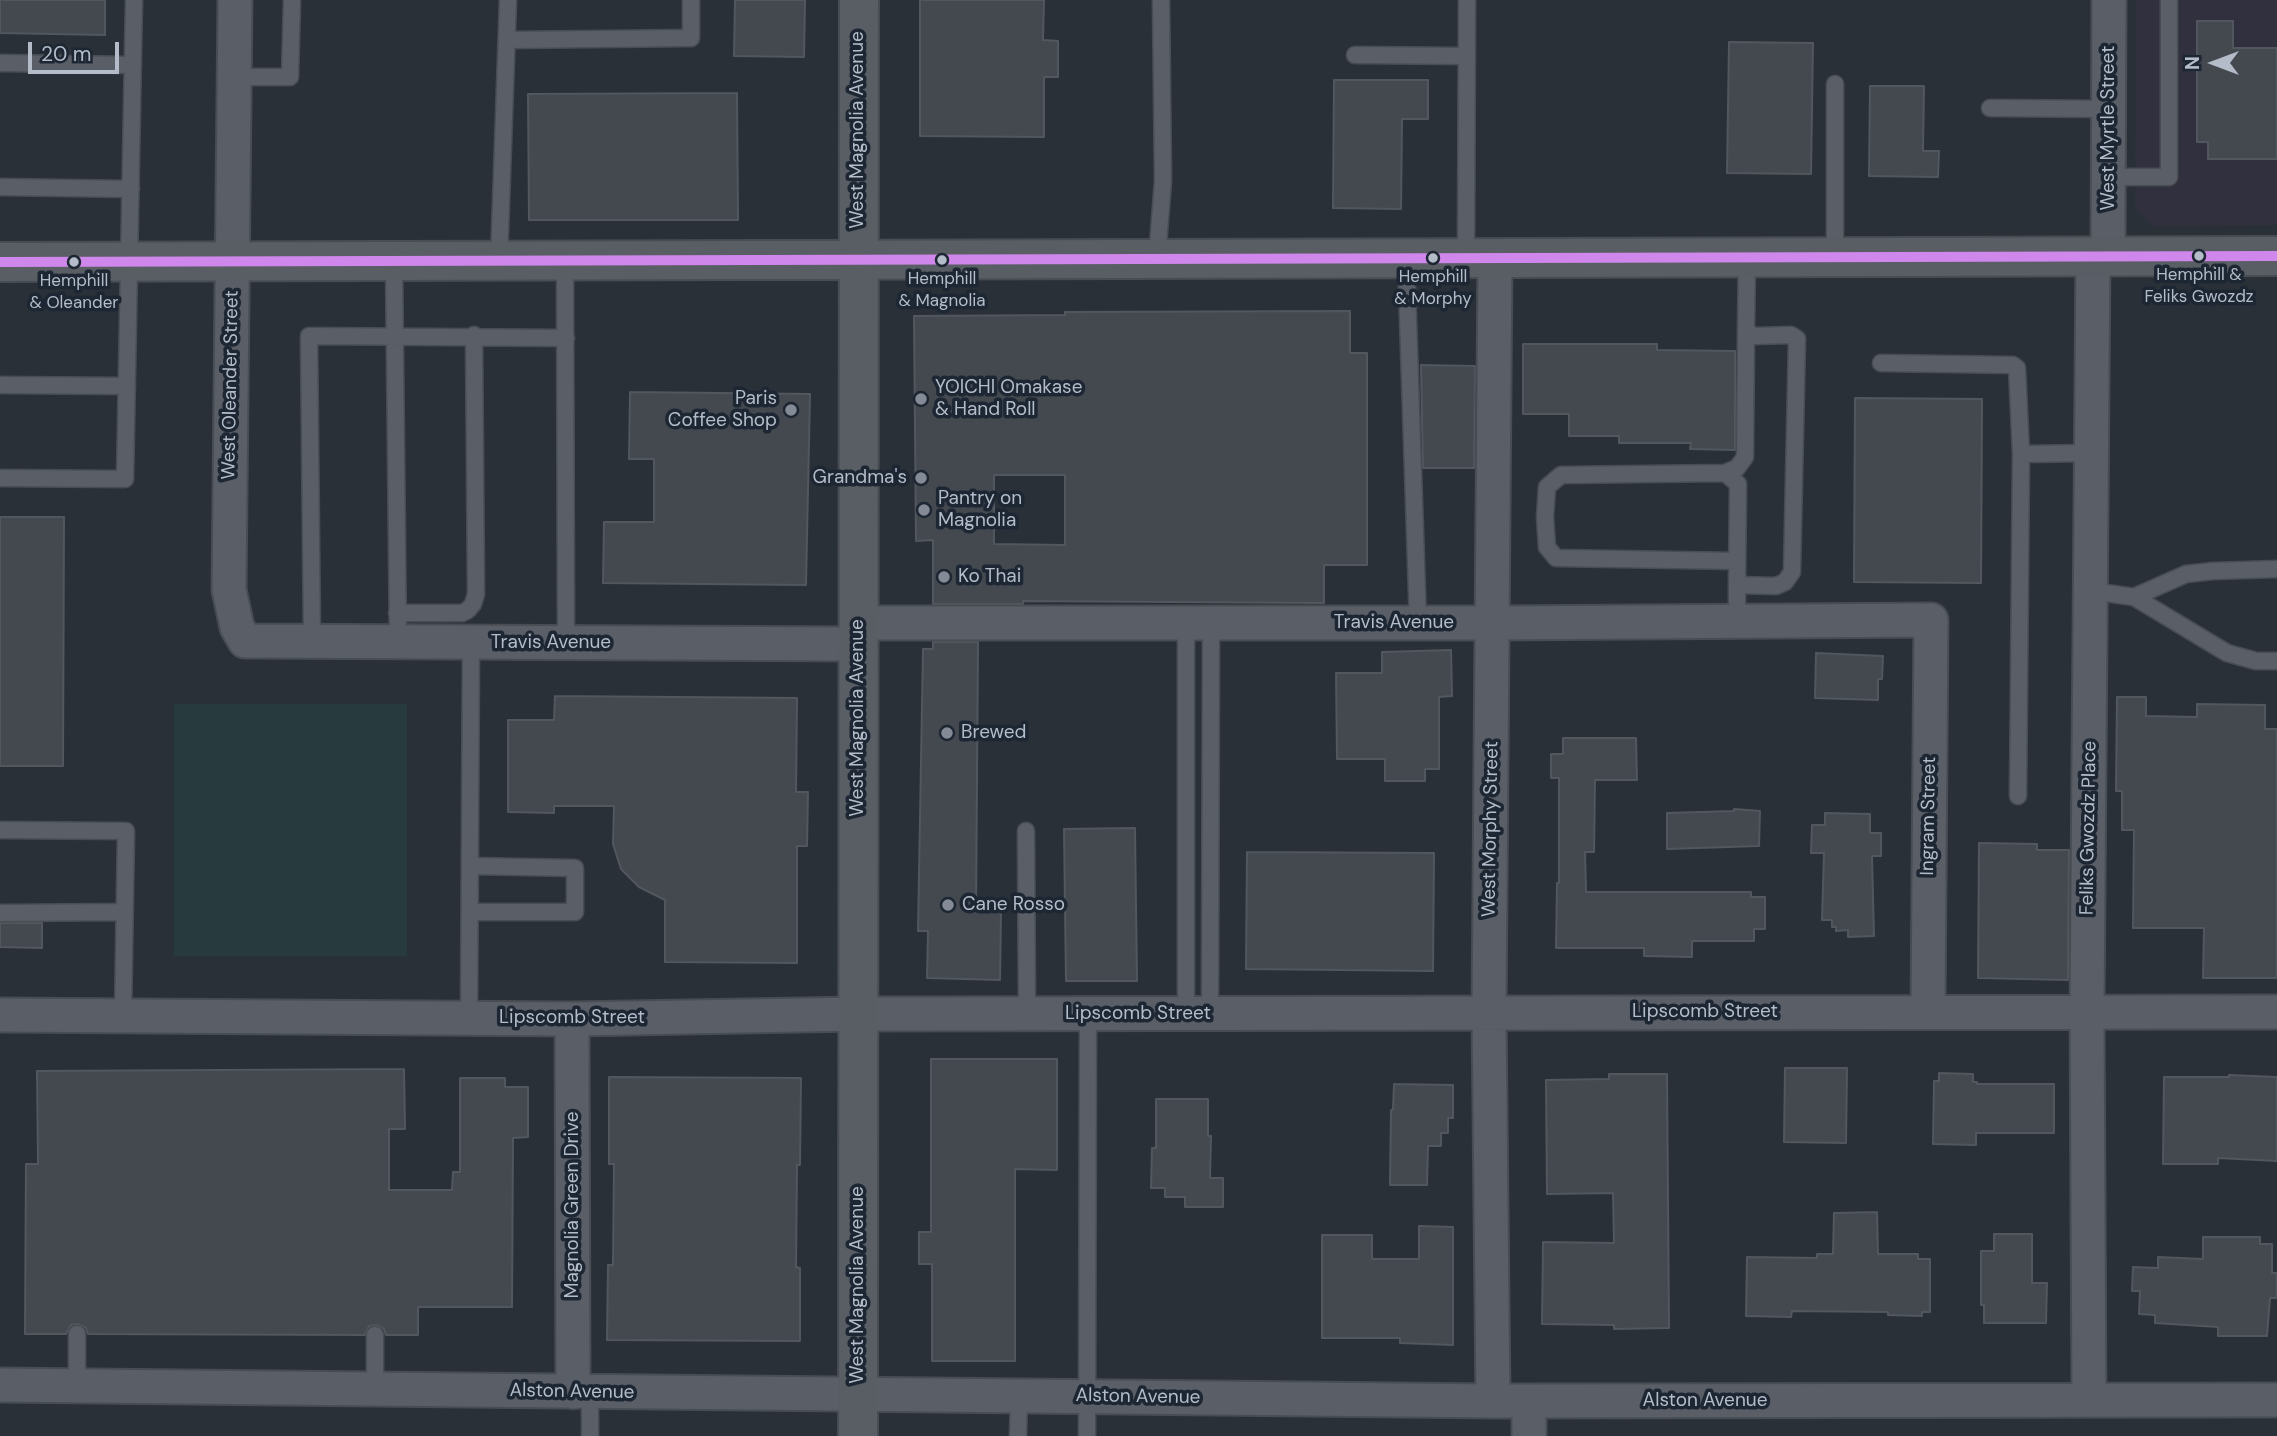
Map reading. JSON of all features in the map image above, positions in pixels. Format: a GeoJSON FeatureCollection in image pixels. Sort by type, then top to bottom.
{"type":"FeatureCollection","features":[{"type":"Feature","properties":{"kind":"main road","name":"West Magnolia Avenue"},"geometry":{"type":"LineString","coordinates":[[858,1436],[859,0]]}},
{"type":"Feature","properties":{"kind":"main road"},"geometry":{"type":"LineString","coordinates":[[0,262],[2277,256]]}},
{"type":"Feature","properties":{"kind":"street","name":"West Oleander Street"},"geometry":{"type":"LineString","coordinates":[[235,0],[229,590],[237,627],[245,641]]}},
{"type":"Feature","properties":{"kind":"street","name":"West Myrtle Street"},"geometry":{"type":"LineString","coordinates":[[2100,256],[2108,177],[2109,0]]}},
{"type":"Feature","properties":{"kind":"street","name":"Feliks Gwozdz Place"},"geometry":{"type":"LineString","coordinates":[[2090,1400],[2087,1012],[2091,453],[2100,256]]}},
{"type":"Feature","properties":{"kind":"street","name":"West Morphy Street"},"geometry":{"type":"LineString","coordinates":[[1481,258],[1493,623],[1489,1013],[1493,1401]]}},
{"type":"Feature","properties":{"kind":"street","name":"Travis Avenue"},"geometry":{"type":"LineString","coordinates":[[245,641],[312,641],[398,627],[471,642],[566,643],[1198,623],[1931,620]]}},
{"type":"Feature","properties":{"kind":"street","name":"Ingram Street"},"geometry":{"type":"LineString","coordinates":[[1927,1012],[1931,620]]}},
{"type":"Feature","properties":{"kind":"street","name":"Lipscomb Street"},"geometry":{"type":"LineString","coordinates":[[0,1015],[572,1019],[1088,1013],[2277,1012]]}},
{"type":"Feature","properties":{"kind":"street","name":"Magnolia Green Drive"},"geometry":{"type":"LineString","coordinates":[[572,1019],[582,1392]]}},
{"type":"Feature","properties":{"kind":"street","name":"Alston Avenue"},"geometry":{"type":"LineString","coordinates":[[0,1385],[1493,1401],[2277,1400]]}},
{"type":"Feature","properties":{"kind":"street"},"geometry":{"type":"LineString","coordinates":[[1529,1401],[1529,1436]]}},
{"type":"Feature","properties":{"kind":"lane"},"geometry":{"type":"LineString","coordinates":[[0,478],[125,479],[134,0]]}},
{"type":"Feature","properties":{"kind":"lane"},"geometry":{"type":"LineString","coordinates":[[234,77],[290,77],[292,0]]}},
{"type":"Feature","properties":{"kind":"lane"},"geometry":{"type":"LineString","coordinates":[[499,261],[508,0]]}},
{"type":"Feature","properties":{"kind":"lane"},"geometry":{"type":"LineString","coordinates":[[507,40],[691,38],[691,0]]}},
{"type":"Feature","properties":{"kind":"lane"},"geometry":{"type":"LineString","coordinates":[[1157,258],[1163,181],[1161,0]]}},
{"type":"Feature","properties":{"kind":"lane"},"geometry":{"type":"LineString","coordinates":[[1466,0],[1466,56],[1481,258]]}},
{"type":"Feature","properties":{"kind":"lane"},"geometry":{"type":"LineString","coordinates":[[2108,177],[2169,177],[2169,0]]}},
{"type":"Feature","properties":{"kind":"lane"},"geometry":{"type":"LineString","coordinates":[[1355,55],[1466,56]]}},
{"type":"Feature","properties":{"kind":"lane"},"geometry":{"type":"LineString","coordinates":[[0,64],[133,65]]}},
{"type":"Feature","properties":{"kind":"lane"},"geometry":{"type":"LineString","coordinates":[[1835,84],[1835,257]]}},
{"type":"Feature","properties":{"kind":"lane"},"geometry":{"type":"LineString","coordinates":[[1990,108],[2109,109]]}},
{"type":"Feature","properties":{"kind":"lane"},"geometry":{"type":"LineString","coordinates":[[0,187],[131,189]]}},
{"type":"Feature","properties":{"kind":"lane"},"geometry":{"type":"LineString","coordinates":[[1737,561],[1556,558],[1547,547],[1545,517],[1547,487],[1561,475],[1725,473],[1737,468],[1745,457],[1747,257]]}},
{"type":"Feature","properties":{"kind":"lane"},"geometry":{"type":"LineString","coordinates":[[1406,258],[1418,623]]}},
{"type":"Feature","properties":{"kind":"lane"},"geometry":{"type":"LineString","coordinates":[[565,260],[566,643]]}},
{"type":"Feature","properties":{"kind":"lane"},"geometry":{"type":"LineString","coordinates":[[394,261],[398,627],[462,613],[473,604],[477,594],[474,335]]}},
{"type":"Feature","properties":{"kind":"lane"},"geometry":{"type":"LineString","coordinates":[[1737,585],[1776,586],[1785,582],[1792,572],[1797,339],[1791,335],[1753,336],[1746,330]]}},
{"type":"Feature","properties":{"kind":"lane"},"geometry":{"type":"LineString","coordinates":[[312,641],[309,336],[474,335],[566,338]]}},
{"type":"Feature","properties":{"kind":"lane"},"geometry":{"type":"LineString","coordinates":[[1881,363],[2013,365],[2017,368],[2021,454],[2018,796]]}},
{"type":"Feature","properties":{"kind":"lane"},"geometry":{"type":"LineString","coordinates":[[0,386],[127,386]]}},
{"type":"Feature","properties":{"kind":"lane"},"geometry":{"type":"LineString","coordinates":[[2021,454],[2091,453]]}},
{"type":"Feature","properties":{"kind":"lane"},"geometry":{"type":"LineString","coordinates":[[1725,473],[1738,484],[1737,622]]}},
{"type":"Feature","properties":{"kind":"lane"},"geometry":{"type":"LineString","coordinates":[[2134,597],[2186,574],[2213,570],[2277,569]]}},
{"type":"Feature","properties":{"kind":"lane"},"geometry":{"type":"LineString","coordinates":[[2091,591],[2134,597],[2227,653],[2256,661],[2277,662]]}},
{"type":"Feature","properties":{"kind":"lane"},"geometry":{"type":"LineString","coordinates":[[1198,623],[1198,1013]]}},
{"type":"Feature","properties":{"kind":"lane"},"geometry":{"type":"LineString","coordinates":[[1198,623],[1198,1013]]}},
{"type":"Feature","properties":{"kind":"lane"},"geometry":{"type":"LineString","coordinates":[[469,1018],[471,642]]}},
{"type":"Feature","properties":{"kind":"lane"},"geometry":{"type":"LineString","coordinates":[[0,830],[126,831],[123,1016]]}},
{"type":"Feature","properties":{"kind":"lane"},"geometry":{"type":"LineString","coordinates":[[1026,831],[1027,1014]]}},
{"type":"Feature","properties":{"kind":"lane"},"geometry":{"type":"LineString","coordinates":[[470,866],[575,868],[575,912],[470,912]]}},
{"type":"Feature","properties":{"kind":"lane"},"geometry":{"type":"LineString","coordinates":[[0,913],[124,912]]}},
{"type":"Feature","properties":{"kind":"lane"},"geometry":{"type":"LineString","coordinates":[[1087,1436],[1088,1013]]}},
{"type":"Feature","properties":{"kind":"lane"},"geometry":{"type":"LineString","coordinates":[[77,1334],[77,1386]]}},
{"type":"Feature","properties":{"kind":"lane"},"geometry":{"type":"LineString","coordinates":[[375,1335],[375,1389]]}},
{"type":"Feature","properties":{"kind":"lane"},"geometry":{"type":"LineString","coordinates":[[582,1392],[590,1436]]}},
{"type":"Feature","properties":{"kind":"lane"},"geometry":{"type":"LineString","coordinates":[[1018,1436],[1019,1396]]}},
{"type":"Feature","properties":{"kind":"shaded area"},"geometry":{"type":"Polygon","coordinates":[[[2136,0],[2277,0],[2277,225],[2153,226],[2135,208],[2136,0]]]}},
{"type":"Feature","properties":{"kind":"green space"},"geometry":{"type":"Polygon","coordinates":[[[174,704],[407,704],[407,956],[174,956],[174,704]]]}},
{"type":"Feature","properties":{"kind":"building"},"geometry":{"type":"Polygon","coordinates":[[[0,0],[105,0],[105,35],[0,33],[0,0]]]}},
{"type":"Feature","properties":{"kind":"building"},"geometry":{"type":"Polygon","coordinates":[[[735,0],[805,0],[804,57],[734,56],[735,0]]]}},
{"type":"Feature","properties":{"kind":"building"},"geometry":{"type":"Polygon","coordinates":[[[920,0],[1044,0],[1043,40],[1058,41],[1058,77],[1044,77],[1044,137],[920,136],[920,0]]]}},
{"type":"Feature","properties":{"kind":"building"},"geometry":{"type":"Polygon","coordinates":[[[2197,21],[2233,21],[2233,48],[2277,48],[2277,159],[2208,159],[2208,142],[2197,142],[2197,21]]]}},
{"type":"Feature","properties":{"kind":"building"},"geometry":{"type":"Polygon","coordinates":[[[1729,42],[1813,43],[1811,174],[1727,173],[1729,42]]]}},
{"type":"Feature","properties":{"kind":"building"},"geometry":{"type":"Polygon","coordinates":[[[1334,80],[1428,80],[1428,119],[1402,119],[1401,209],[1333,208],[1334,80]]]}},
{"type":"Feature","properties":{"kind":"building"},"geometry":{"type":"Polygon","coordinates":[[[1870,86],[1924,86],[1923,151],[1939,151],[1938,177],[1869,176],[1870,86]]]}},
{"type":"Feature","properties":{"kind":"building"},"geometry":{"type":"Polygon","coordinates":[[[737,93],[738,220],[529,220],[528,94],[737,93]]]}},
{"type":"Feature","properties":{"kind":"building"},"geometry":{"type":"Polygon","coordinates":[[[1350,311],[1350,353],[1367,353],[1367,565],[1324,565],[1324,603],[1023,601],[1023,604],[933,604],[933,540],[916,541],[914,316],[1065,315],[1065,312],[1350,311]],[[994,475],[994,544],[1065,545],[1065,475],[994,475]]]}},
{"type":"Feature","properties":{"kind":"building"},"geometry":{"type":"Polygon","coordinates":[[[1523,344],[1657,344],[1657,350],[1735,351],[1735,450],[1690,449],[1691,443],[1619,443],[1619,436],[1569,436],[1569,414],[1523,414],[1523,344]]]}},
{"type":"Feature","properties":{"kind":"building"},"geometry":{"type":"Polygon","coordinates":[[[1421,365],[1475,366],[1474,468],[1423,468],[1421,365]]]}},
{"type":"Feature","properties":{"kind":"building"},"geometry":{"type":"Polygon","coordinates":[[[630,392],[810,394],[806,585],[603,583],[604,522],[654,522],[654,459],[629,459],[630,392]]]}},
{"type":"Feature","properties":{"kind":"building"},"geometry":{"type":"Polygon","coordinates":[[[1855,398],[1982,399],[1981,583],[1854,582],[1855,398]]]}},
{"type":"Feature","properties":{"kind":"building"},"geometry":{"type":"Polygon","coordinates":[[[0,517],[64,517],[63,766],[0,766],[0,517]]]}},
{"type":"Feature","properties":{"kind":"building"},"geometry":{"type":"Polygon","coordinates":[[[933,642],[978,642],[976,911],[1001,912],[1000,980],[927,978],[928,931],[918,931],[923,649],[933,649],[933,642]]]}},
{"type":"Feature","properties":{"kind":"building"},"geometry":{"type":"Polygon","coordinates":[[[1451,650],[1452,696],[1439,697],[1439,769],[1425,769],[1425,781],[1385,781],[1385,759],[1337,759],[1336,673],[1382,673],[1382,652],[1451,650]]]}},
{"type":"Feature","properties":{"kind":"building"},"geometry":{"type":"Polygon","coordinates":[[[1816,653],[1883,656],[1882,679],[1878,679],[1878,700],[1815,698],[1816,653]]]}},
{"type":"Feature","properties":{"kind":"building"},"geometry":{"type":"Polygon","coordinates":[[[555,696],[797,698],[796,792],[808,792],[807,846],[797,846],[797,963],[665,962],[665,900],[639,887],[621,869],[613,844],[614,806],[554,806],[554,813],[508,812],[508,720],[554,720],[555,696]]]}},
{"type":"Feature","properties":{"kind":"building"},"geometry":{"type":"Polygon","coordinates":[[[2117,697],[2146,697],[2146,716],[2197,717],[2197,704],[2265,705],[2265,729],[2277,729],[2277,978],[2203,978],[2204,928],[2133,928],[2134,830],[2122,830],[2122,791],[2116,791],[2117,697]]]}},
{"type":"Feature","properties":{"kind":"building"},"geometry":{"type":"Polygon","coordinates":[[[1563,738],[1636,738],[1637,780],[1595,780],[1594,852],[1585,852],[1586,892],[1751,892],[1751,897],[1765,897],[1765,929],[1754,929],[1754,941],[1692,941],[1692,957],[1644,956],[1644,948],[1556,948],[1559,778],[1551,778],[1551,754],[1563,754],[1563,738]]]}},
{"type":"Feature","properties":{"kind":"building"},"geometry":{"type":"Polygon","coordinates":[[[1734,809],[1760,811],[1759,846],[1667,849],[1667,813],[1734,809]]]}},
{"type":"Feature","properties":{"kind":"building"},"geometry":{"type":"Polygon","coordinates":[[[1825,813],[1870,814],[1870,833],[1881,833],[1881,856],[1872,856],[1874,936],[1848,937],[1848,930],[1836,931],[1836,927],[1832,927],[1832,920],[1822,920],[1824,853],[1811,853],[1812,825],[1825,825],[1825,813]]]}},
{"type":"Feature","properties":{"kind":"building"},"geometry":{"type":"Polygon","coordinates":[[[1135,828],[1137,981],[1066,981],[1064,829],[1135,828]]]}},
{"type":"Feature","properties":{"kind":"building"},"geometry":{"type":"Polygon","coordinates":[[[1979,843],[2037,844],[2037,850],[2069,850],[2068,980],[1978,978],[1979,843]]]}},
{"type":"Feature","properties":{"kind":"building"},"geometry":{"type":"Polygon","coordinates":[[[1247,852],[1434,853],[1433,971],[1246,969],[1247,852]]]}},
{"type":"Feature","properties":{"kind":"building"},"geometry":{"type":"Polygon","coordinates":[[[0,923],[42,923],[42,948],[0,947],[0,923]]]}},
{"type":"Feature","properties":{"kind":"building"},"geometry":{"type":"Polygon","coordinates":[[[931,1059],[1057,1059],[1057,1170],[1015,1169],[1015,1361],[932,1361],[932,1264],[919,1264],[919,1232],[931,1232],[931,1059]]]}},
{"type":"Feature","properties":{"kind":"building"},"geometry":{"type":"Polygon","coordinates":[[[1785,1068],[1847,1068],[1846,1143],[1784,1142],[1785,1068]]]}},
{"type":"Feature","properties":{"kind":"building"},"geometry":{"type":"Polygon","coordinates":[[[404,1069],[405,1129],[389,1129],[389,1190],[452,1190],[453,1172],[460,1172],[460,1078],[505,1078],[505,1087],[528,1087],[528,1137],[513,1138],[512,1307],[418,1307],[418,1335],[386,1335],[384,1329],[376,1325],[369,1326],[365,1335],[88,1334],[86,1328],[78,1324],[71,1325],[66,1334],[25,1334],[26,1164],[38,1164],[37,1071],[404,1069]]]}},
{"type":"Feature","properties":{"kind":"building"},"geometry":{"type":"Polygon","coordinates":[[[1939,1073],[1973,1074],[1973,1082],[1977,1084],[2054,1084],[2054,1133],[1976,1133],[1976,1145],[1933,1144],[1934,1081],[1939,1081],[1939,1073]]]}},
{"type":"Feature","properties":{"kind":"building"},"geometry":{"type":"Polygon","coordinates":[[[1609,1074],[1667,1074],[1669,1328],[1614,1329],[1614,1325],[1542,1324],[1543,1242],[1614,1243],[1613,1193],[1547,1194],[1546,1080],[1609,1079],[1609,1074]]]}},
{"type":"Feature","properties":{"kind":"building"},"geometry":{"type":"Polygon","coordinates":[[[609,1077],[801,1078],[796,1267],[800,1268],[800,1341],[607,1340],[608,1265],[613,1265],[614,1164],[609,1164],[609,1077]]]}},
{"type":"Feature","properties":{"kind":"building"},"geometry":{"type":"Polygon","coordinates":[[[2164,1077],[2277,1077],[2277,1161],[2218,1158],[2218,1164],[2163,1164],[2164,1077]]]}},
{"type":"Feature","properties":{"kind":"building"},"geometry":{"type":"Polygon","coordinates":[[[1394,1084],[1453,1085],[1453,1118],[1448,1118],[1448,1133],[1441,1133],[1441,1146],[1428,1146],[1427,1185],[1390,1185],[1394,1084]]]}},
{"type":"Feature","properties":{"kind":"building"},"geometry":{"type":"Polygon","coordinates":[[[1156,1099],[1208,1099],[1210,1178],[1223,1178],[1223,1207],[1185,1207],[1185,1197],[1165,1197],[1165,1188],[1151,1188],[1152,1148],[1156,1148],[1156,1099]]]}},
{"type":"Feature","properties":{"kind":"building"},"geometry":{"type":"Polygon","coordinates":[[[1877,1212],[1878,1254],[1918,1254],[1918,1259],[1930,1259],[1930,1312],[1922,1312],[1922,1316],[1888,1315],[1888,1312],[1792,1311],[1791,1317],[1746,1316],[1747,1257],[1817,1258],[1817,1254],[1833,1254],[1834,1213],[1877,1212]]]}},
{"type":"Feature","properties":{"kind":"building"},"geometry":{"type":"Polygon","coordinates":[[[1419,1226],[1453,1227],[1453,1345],[1400,1343],[1400,1338],[1322,1338],[1322,1235],[1372,1235],[1372,1259],[1419,1259],[1419,1226]]]}},
{"type":"Feature","properties":{"kind":"building"},"geometry":{"type":"Polygon","coordinates":[[[1994,1234],[2032,1234],[2032,1283],[2047,1283],[2046,1323],[1984,1323],[1984,1305],[1981,1305],[1981,1251],[1994,1251],[1994,1234]]]}},
{"type":"Feature","properties":{"kind":"building"},"geometry":{"type":"Polygon","coordinates":[[[2203,1237],[2260,1237],[2260,1244],[2272,1244],[2272,1273],[2277,1273],[2277,1298],[2270,1298],[2267,1336],[2218,1336],[2218,1327],[2155,1323],[2155,1315],[2139,1314],[2140,1291],[2132,1291],[2133,1267],[2158,1268],[2158,1257],[2203,1259],[2203,1237]]]}},
{"type":"Feature","properties":{"kind":"transit line"},"geometry":{"type":"LineString","coordinates":[[0,262],[2277,256]]}},
{"type":"Feature","properties":{"kind":"place","name":"Hemphill & Feliks Gwozdz"},"geometry":{"type":"Point","coordinates":[2199,256]}},
{"type":"Feature","properties":{"kind":"place","name":"Hemphill & Morphy"},"geometry":{"type":"Point","coordinates":[1433,258]}},
{"type":"Feature","properties":{"kind":"place","name":"Hemphill & Magnolia"},"geometry":{"type":"Point","coordinates":[942,260]}},
{"type":"Feature","properties":{"kind":"place","name":"Hemphill & Oleander"},"geometry":{"type":"Point","coordinates":[74,262]}},
{"type":"Feature","properties":{"kind":"place","name":"YOICHI Omakase & Hand Roll"},"geometry":{"type":"Point","coordinates":[921,399]}},
{"type":"Feature","properties":{"kind":"place","name":"Paris Coffee Shop"},"geometry":{"type":"Point","coordinates":[791,410]}},
{"type":"Feature","properties":{"kind":"place","name":"Grandma's"},"geometry":{"type":"Point","coordinates":[921,478]}},
{"type":"Feature","properties":{"kind":"place","name":"Pantry on Magnolia"},"geometry":{"type":"Point","coordinates":[924,510]}},
{"type":"Feature","properties":{"kind":"place","name":"Ko Thai"},"geometry":{"type":"Point","coordinates":[944,577]}},
{"type":"Feature","properties":{"kind":"place","name":"Brewed"},"geometry":{"type":"Point","coordinates":[947,733]}},
{"type":"Feature","properties":{"kind":"place","name":"Cane Rosso"},"geometry":{"type":"Point","coordinates":[948,905]}}]}
